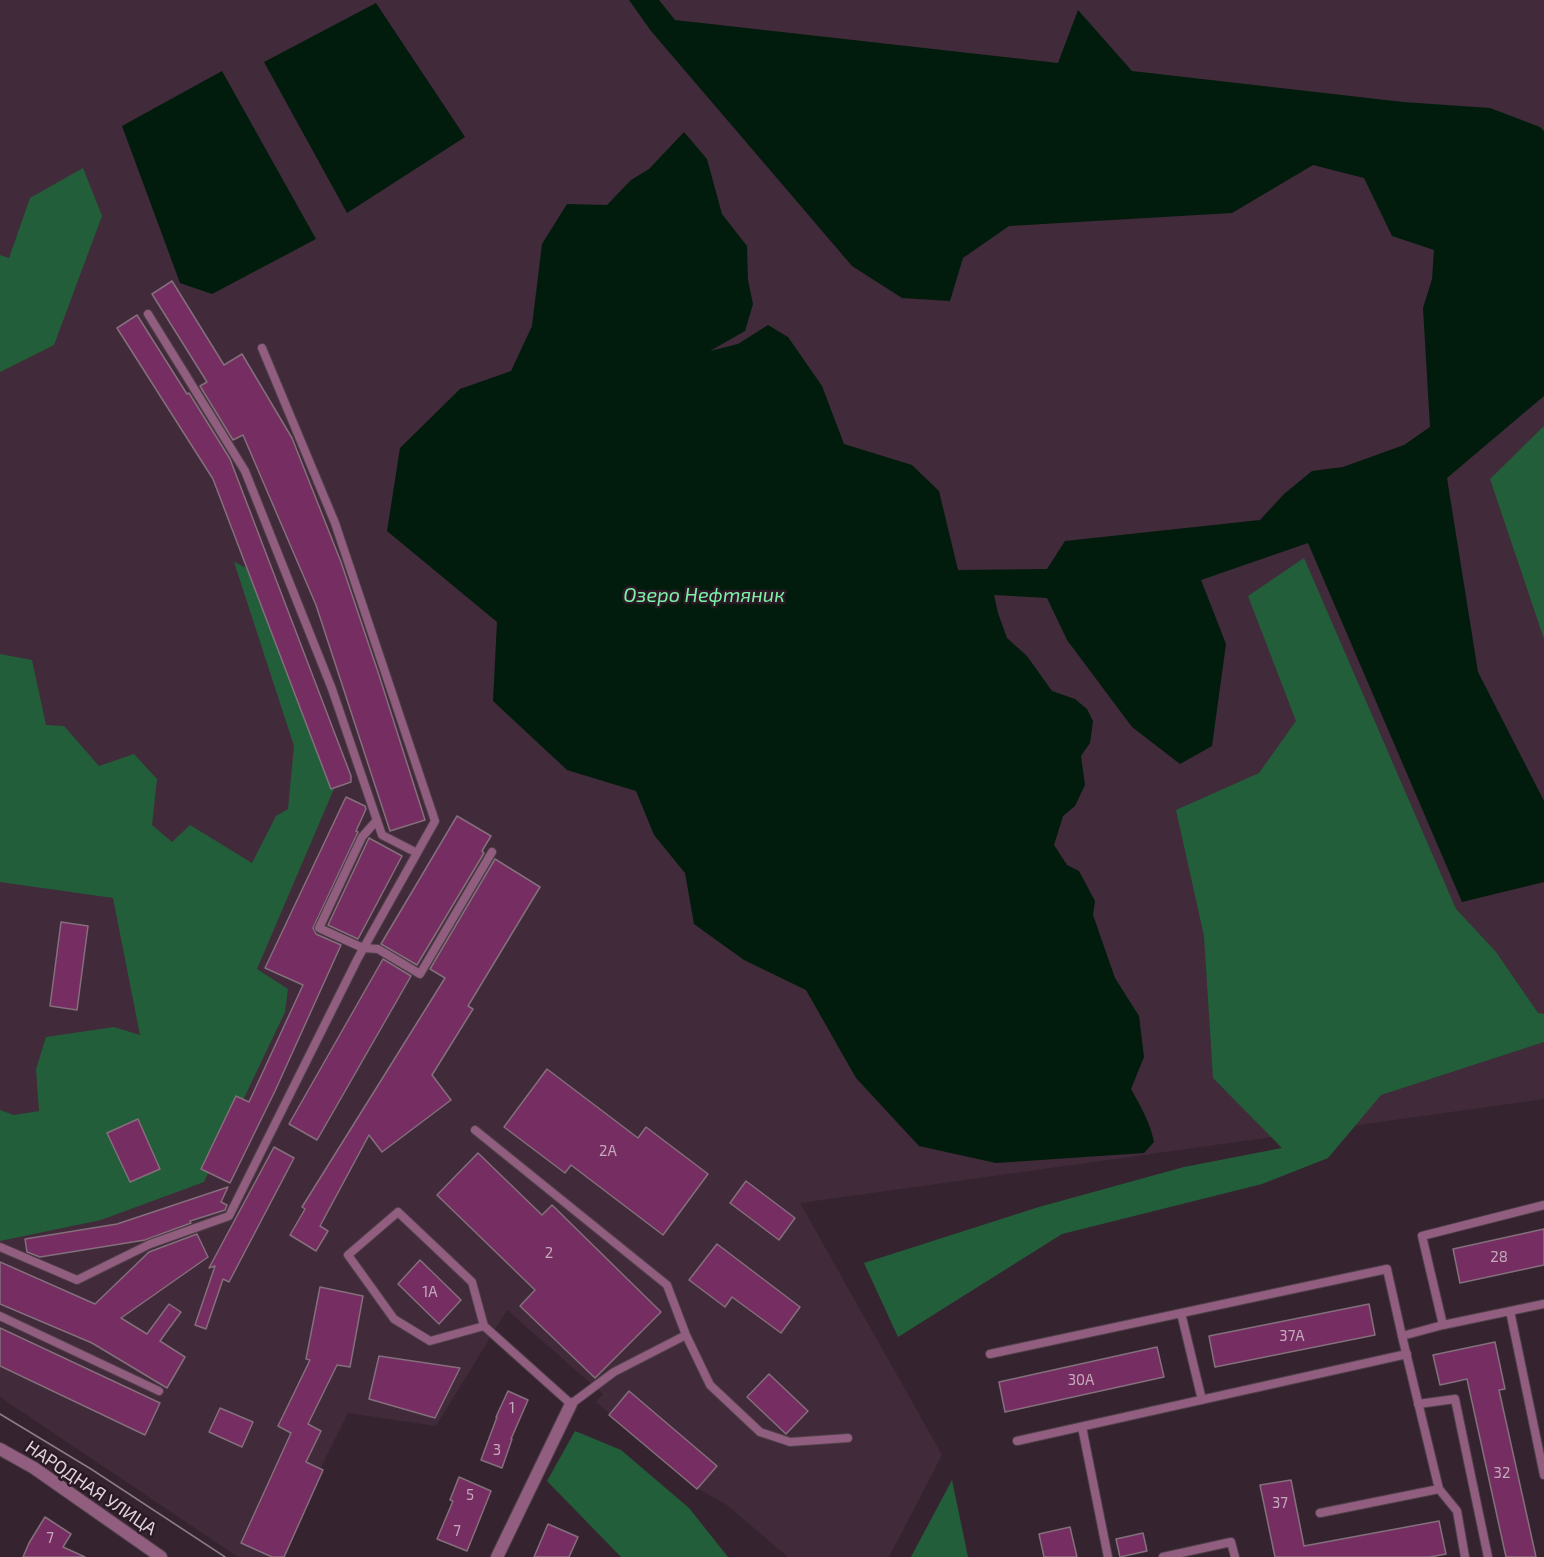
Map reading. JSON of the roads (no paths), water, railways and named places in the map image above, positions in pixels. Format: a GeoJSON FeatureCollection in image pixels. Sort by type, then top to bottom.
{"type":"FeatureCollection","features":[{"type":"Feature","properties":{"kind":"street"},"geometry":{"type":"LineString","coordinates":[[497,1557],[571,1404]]}},
{"type":"Feature","properties":{"kind":"street","name":"НАРОДНАЯ УЛИЦА"},"geometry":{"type":"LineString","coordinates":[[0,1449],[34,1468],[161,1557]]}},
{"type":"Feature","properties":{"kind":"lane"},"geometry":{"type":"LineString","coordinates":[[148,314],[245,471],[332,689],[382,836],[417,853]]}},
{"type":"Feature","properties":{"kind":"lane"},"geometry":{"type":"LineString","coordinates":[[0,1247],[77,1280],[150,1244],[229,1216],[363,948],[435,821],[335,523],[262,348]]}},
{"type":"Feature","properties":{"kind":"lane"},"geometry":{"type":"LineString","coordinates":[[377,820],[362,837],[319,928],[363,948],[378,949],[420,974],[492,852]]}},
{"type":"Feature","properties":{"kind":"lane"},"geometry":{"type":"LineString","coordinates":[[475,1130],[667,1285],[686,1335],[710,1385],[760,1432],[790,1442],[848,1438]]}},
{"type":"Feature","properties":{"kind":"lane"},"geometry":{"type":"LineString","coordinates":[[1443,1325],[1422,1236],[1544,1205]]}},
{"type":"Feature","properties":{"kind":"lane"},"geometry":{"type":"LineString","coordinates":[[484,1326],[430,1341],[394,1319],[348,1255],[398,1212],[472,1282],[484,1326],[571,1404],[614,1372],[686,1335]]}},
{"type":"Feature","properties":{"kind":"lane"},"geometry":{"type":"LineString","coordinates":[[990,1354],[1387,1269],[1439,1489],[1458,1511],[1465,1557]]}},
{"type":"Feature","properties":{"kind":"lane"},"geometry":{"type":"LineString","coordinates":[[1402,1336],[1544,1304]]}},
{"type":"Feature","properties":{"kind":"lane"},"geometry":{"type":"LineString","coordinates":[[1510,1311],[1544,1475]]}},
{"type":"Feature","properties":{"kind":"lane"},"geometry":{"type":"LineString","coordinates":[[1181,1313],[1202,1400]]}},
{"type":"Feature","properties":{"kind":"lane"},"geometry":{"type":"LineString","coordinates":[[0,1317],[159,1391]]}},
{"type":"Feature","properties":{"kind":"lane"},"geometry":{"type":"LineString","coordinates":[[1017,1441],[1407,1354]]}},
{"type":"Feature","properties":{"kind":"lane"},"geometry":{"type":"LineString","coordinates":[[1419,1404],[1455,1399],[1488,1557]]}},
{"type":"Feature","properties":{"kind":"lane"},"geometry":{"type":"LineString","coordinates":[[1082,1427],[1108,1557]]}},
{"type":"Feature","properties":{"kind":"lane"},"geometry":{"type":"LineString","coordinates":[[1320,1513],[1439,1489]]}},
{"type":"Feature","properties":{"kind":"lane"},"geometry":{"type":"LineString","coordinates":[[1163,1557],[1231,1542],[1235,1557]]}},
{"type":"Feature","properties":{"kind":"water","name":"Озеро Нефтяник"},"geometry":{"type":"Polygon","coordinates":[[[629,0],[659,0],[675,20],[1058,63],[1078,10],[1132,71],[1403,102],[1490,108],[1540,127],[1544,131],[1544,396],[1447,478],[1478,672],[1544,801],[1544,882],[1462,902],[1308,543],[1201,580],[1226,644],[1212,746],[1180,764],[1132,727],[1067,640],[1047,598],[994,595],[1007,638],[1027,656],[1052,691],[1075,699],[1087,709],[1093,721],[1090,743],[1081,756],[1085,785],[1075,806],[1063,816],[1054,845],[1067,865],[1079,871],[1095,901],[1093,915],[1115,978],[1139,1016],[1144,1057],[1131,1089],[1148,1121],[1154,1142],[1144,1153],[996,1163],[919,1146],[856,1078],[806,990],[744,960],[694,924],[685,873],[654,835],[636,791],[567,770],[493,701],[497,622],[387,531],[400,448],[460,389],[511,371],[532,326],[542,244],[567,204],[607,205],[631,180],[649,169],[684,132],[707,159],[722,214],[747,246],[748,280],[753,304],[745,331],[710,351],[738,344],[768,325],[788,337],[822,386],[844,444],[912,465],[939,491],[958,570],[1047,569],[1065,541],[1260,520],[1284,494],[1312,471],[1343,467],[1404,445],[1430,427],[1423,308],[1432,279],[1434,250],[1392,236],[1364,178],[1313,165],[1232,213],[1009,226],[963,258],[950,301],[902,298],[852,266],[651,31],[629,0]]]}},
{"type":"Feature","properties":{"kind":"water"},"geometry":{"type":"Polygon","coordinates":[[[376,3],[465,137],[347,213],[264,62],[376,3]]]}},
{"type":"Feature","properties":{"kind":"water"},"geometry":{"type":"Polygon","coordinates":[[[222,71],[316,239],[212,294],[180,283],[122,126],[222,71]]]}},
{"type":"Feature","properties":{"kind":"tram line"},"geometry":{"type":"LineString","coordinates":[[0,1414],[91,1469],[225,1557]]}}]}
